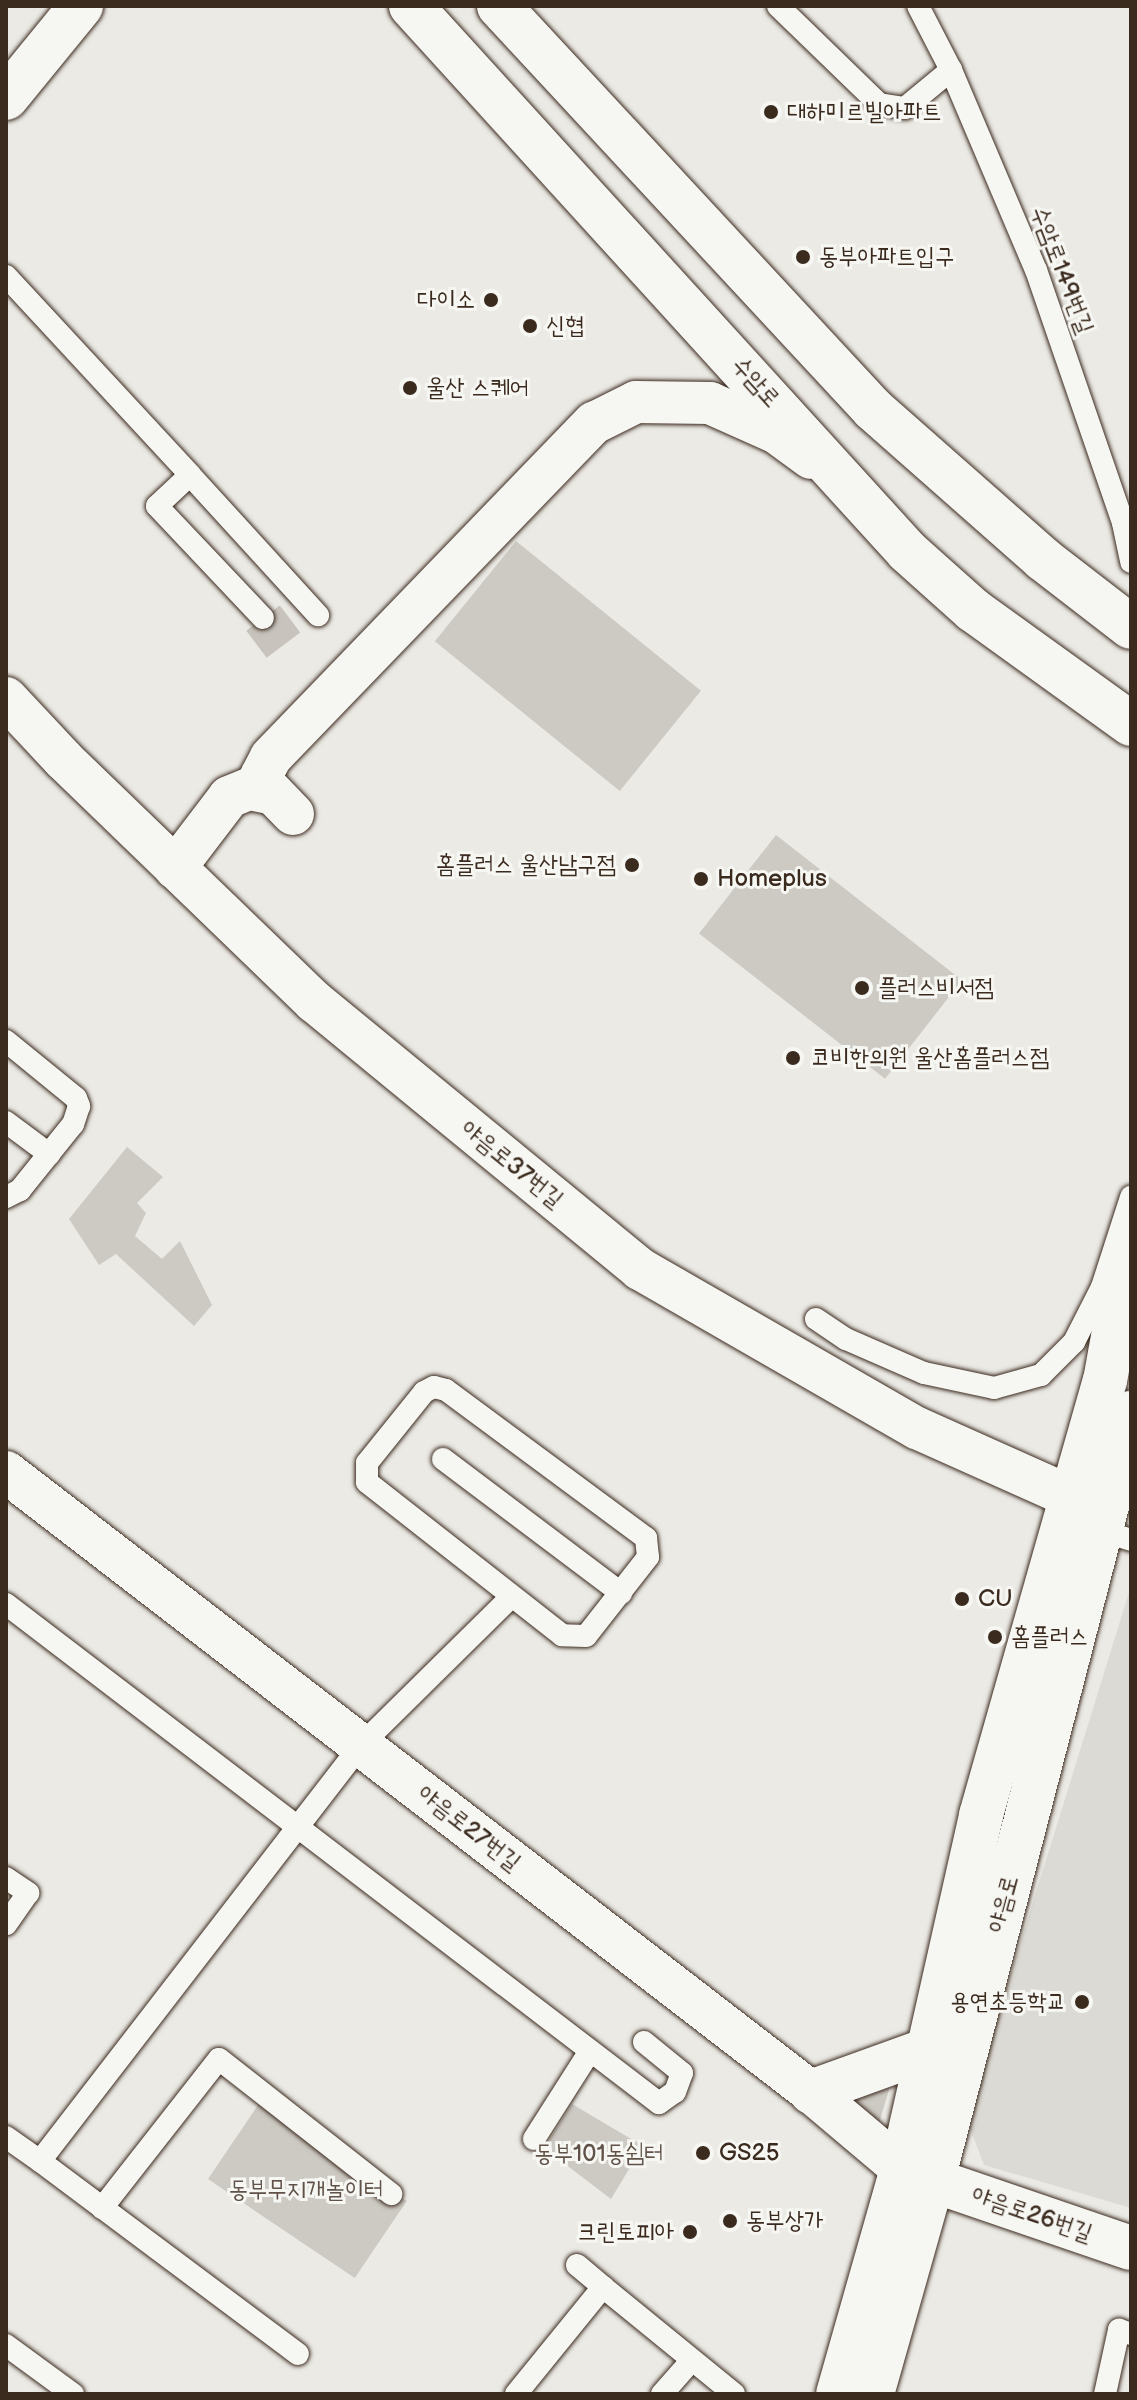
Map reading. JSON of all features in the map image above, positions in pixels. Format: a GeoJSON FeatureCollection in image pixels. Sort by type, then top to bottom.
{"type":"FeatureCollection","features":[{"type":"Feature","properties":{"kind":"street"},"geometry":{"type":"LineString","coordinates":[[6,98],[81,6]]}},
{"type":"Feature","properties":{"kind":"street","name":"수암로"},"geometry":{"type":"LineString","coordinates":[[411,6],[552,155],[907,551],[973,610],[1131,724]]}},
{"type":"Feature","properties":{"kind":"street"},"geometry":{"type":"LineString","coordinates":[[499,6],[873,409],[1043,559],[1131,627]]}},
{"type":"Feature","properties":{"kind":"street"},"geometry":{"type":"LineString","coordinates":[[175,868],[229,797],[249,789],[281,804],[261,776],[271,757],[594,423],[615,409],[661,399],[710,403],[777,433],[846,486]]}},
{"type":"Feature","properties":{"kind":"street","name":"야음로37번길"},"geometry":{"type":"LineString","coordinates":[[6,698],[175,868],[315,1002],[640,1269],[917,1428],[1102,1518]]}},
{"type":"Feature","properties":{"kind":"street","name":"야음로"},"geometry":{"type":"LineString","coordinates":[[916,2173],[927,2050],[981,1815],[1102,1518],[1105,1381],[1131,1237]]}},
{"type":"Feature","properties":{"kind":"street","name":"야음로"},"geometry":{"type":"LineString","coordinates":[[872,2394],[916,2173],[1131,1413]]}},
{"type":"Feature","properties":{"kind":"street","name":"야음로27번길"},"geometry":{"type":"LineString","coordinates":[[6,1472],[916,2173]]}},
{"type":"Feature","properties":{"kind":"street"},"geometry":{"type":"LineString","coordinates":[[811,2092],[927,2050]]}},
{"type":"Feature","properties":{"kind":"street"},"geometry":{"type":"LineString","coordinates":[[838,2394],[916,2173]]}},
{"type":"Feature","properties":{"kind":"street","name":"야음로26번길"},"geometry":{"type":"LineString","coordinates":[[916,2173],[1131,2248]]}},
{"type":"Feature","properties":{"kind":"lane"},"geometry":{"type":"LineString","coordinates":[[778,6],[879,104],[905,108],[951,70]]}},
{"type":"Feature","properties":{"kind":"lane","name":"수암로149번길"},"geometry":{"type":"LineString","coordinates":[[918,6],[951,70],[1061,339],[1131,562]]}},
{"type":"Feature","properties":{"kind":"lane"},"geometry":{"type":"LineString","coordinates":[[6,276],[318,615]]}},
{"type":"Feature","properties":{"kind":"lane"},"geometry":{"type":"LineString","coordinates":[[190,475],[157,506],[263,618]]}},
{"type":"Feature","properties":{"kind":"lane"},"geometry":{"type":"LineString","coordinates":[[6,1041],[76,1098],[73,1124],[20,1190],[6,1197]]}},
{"type":"Feature","properties":{"kind":"lane"},"geometry":{"type":"LineString","coordinates":[[6,1122],[49,1154]]}},
{"type":"Feature","properties":{"kind":"lane"},"geometry":{"type":"LineString","coordinates":[[816,1319],[846,1339],[924,1373],[994,1388],[1041,1375],[1074,1342],[1102,1287],[1131,1197]]}},
{"type":"Feature","properties":{"kind":"lane"},"geometry":{"type":"LineString","coordinates":[[429,1388],[446,1390],[646,1538],[648,1557],[581,1638],[562,1635],[510,1598],[367,1482],[367,1463],[429,1388]]}},
{"type":"Feature","properties":{"kind":"lane"},"geometry":{"type":"LineString","coordinates":[[443,1459],[621,1593]]}},
{"type":"Feature","properties":{"kind":"lane"},"geometry":{"type":"LineString","coordinates":[[40,2161],[361,1745],[510,1598]]}},
{"type":"Feature","properties":{"kind":"lane"},"geometry":{"type":"LineString","coordinates":[[6,1604],[659,2103],[675,2092],[682,2073],[644,2042]]}},
{"type":"Feature","properties":{"kind":"lane"},"geometry":{"type":"LineString","coordinates":[[6,1878],[28,1893],[6,1924]]}},
{"type":"Feature","properties":{"kind":"lane"},"geometry":{"type":"LineString","coordinates":[[534,2139],[590,2051]]}},
{"type":"Feature","properties":{"kind":"lane"},"geometry":{"type":"LineString","coordinates":[[102,2208],[219,2059],[391,2194]]}},
{"type":"Feature","properties":{"kind":"lane"},"geometry":{"type":"LineString","coordinates":[[6,2137],[298,2354]]}},
{"type":"Feature","properties":{"kind":"lane"},"geometry":{"type":"LineString","coordinates":[[577,2265],[734,2394]]}},
{"type":"Feature","properties":{"kind":"lane"},"geometry":{"type":"LineString","coordinates":[[516,2394],[603,2287]]}},
{"type":"Feature","properties":{"kind":"lane"},"geometry":{"type":"LineString","coordinates":[[1105,2394],[1119,2330],[1131,2334]]}},
{"type":"Feature","properties":{"kind":"lane"},"geometry":{"type":"LineString","coordinates":[[6,2345],[73,2394]]}},
{"type":"Feature","properties":{"kind":"lane"},"geometry":{"type":"LineString","coordinates":[[662,2394],[691,2361]]}},
{"type":"Feature","properties":{"kind":"shaded area"},"geometry":{"type":"Polygon","coordinates":[[[1131,1586],[1131,2208],[984,2165],[966,2118],[1131,1586]]]}},
{"type":"Feature","properties":{"kind":"green space"},"geometry":{"type":"Polygon","coordinates":[[[516,541],[701,691],[620,791],[435,641],[516,541]]]}},
{"type":"Feature","properties":{"kind":"green space"},"geometry":{"type":"Polygon","coordinates":[[[776,835],[962,980],[885,1079],[699,934],[776,835]]]}},
{"type":"Feature","properties":{"kind":"green space"},"geometry":{"type":"Polygon","coordinates":[[[127,1147],[163,1177],[137,1203],[146,1213],[135,1236],[162,1259],[180,1241],[212,1305],[194,1326],[116,1254],[99,1265],[69,1219],[127,1147]]]}},
{"type":"Feature","properties":{"kind":"green space"},"geometry":{"type":"Polygon","coordinates":[[[890,2086],[875,2137],[827,2097],[890,2086]]]}},
{"type":"Feature","properties":{"kind":"green space","name":"동부무지개놀이터"},"geometry":{"type":"Polygon","coordinates":[[[260,2102],[407,2201],[355,2278],[208,2179],[260,2102]]]}},
{"type":"Feature","properties":{"kind":"green space","name":"동부101동쉼터"},"geometry":{"type":"Polygon","coordinates":[[[572,2104],[643,2146],[611,2199],[544,2148],[572,2104]]]}},
{"type":"Feature","properties":{"kind":"tunnel"},"geometry":{"type":"LineString","coordinates":[[263,618],[283,645]]}},
{"type":"Feature","properties":{"kind":"place","name":"대하미르빌아파트"},"geometry":{"type":"Point","coordinates":[771,112]}},
{"type":"Feature","properties":{"kind":"place","name":"동부아파트입구"},"geometry":{"type":"Point","coordinates":[803,257]}},
{"type":"Feature","properties":{"kind":"place","name":"다이소"},"geometry":{"type":"Point","coordinates":[491,300]}},
{"type":"Feature","properties":{"kind":"place","name":"신협"},"geometry":{"type":"Point","coordinates":[530,326]}},
{"type":"Feature","properties":{"kind":"place","name":"울산 스퀘어"},"geometry":{"type":"Point","coordinates":[410,388]}},
{"type":"Feature","properties":{"kind":"place","name":"홈플러스 울산남구점"},"geometry":{"type":"Point","coordinates":[632,865]}},
{"type":"Feature","properties":{"kind":"place","name":"Homeplus"},"geometry":{"type":"Point","coordinates":[701,879]}},
{"type":"Feature","properties":{"kind":"place","name":"플러스비서점"},"geometry":{"type":"Point","coordinates":[862,988]}},
{"type":"Feature","properties":{"kind":"place","name":"코비한의원 울산홈플러스점"},"geometry":{"type":"Point","coordinates":[793,1058]}},
{"type":"Feature","properties":{"kind":"place","name":"CU"},"geometry":{"type":"Point","coordinates":[962,1599]}},
{"type":"Feature","properties":{"kind":"place","name":"홈플러스"},"geometry":{"type":"Point","coordinates":[995,1637]}},
{"type":"Feature","properties":{"kind":"place","name":"용연초등학교"},"geometry":{"type":"Point","coordinates":[1082,2002]}},
{"type":"Feature","properties":{"kind":"place","name":"GS25"},"geometry":{"type":"Point","coordinates":[703,2153]}},
{"type":"Feature","properties":{"kind":"place","name":"동부상가"},"geometry":{"type":"Point","coordinates":[730,2221]}},
{"type":"Feature","properties":{"kind":"place","name":"크린토피아"},"geometry":{"type":"Point","coordinates":[690,2232]}}]}
